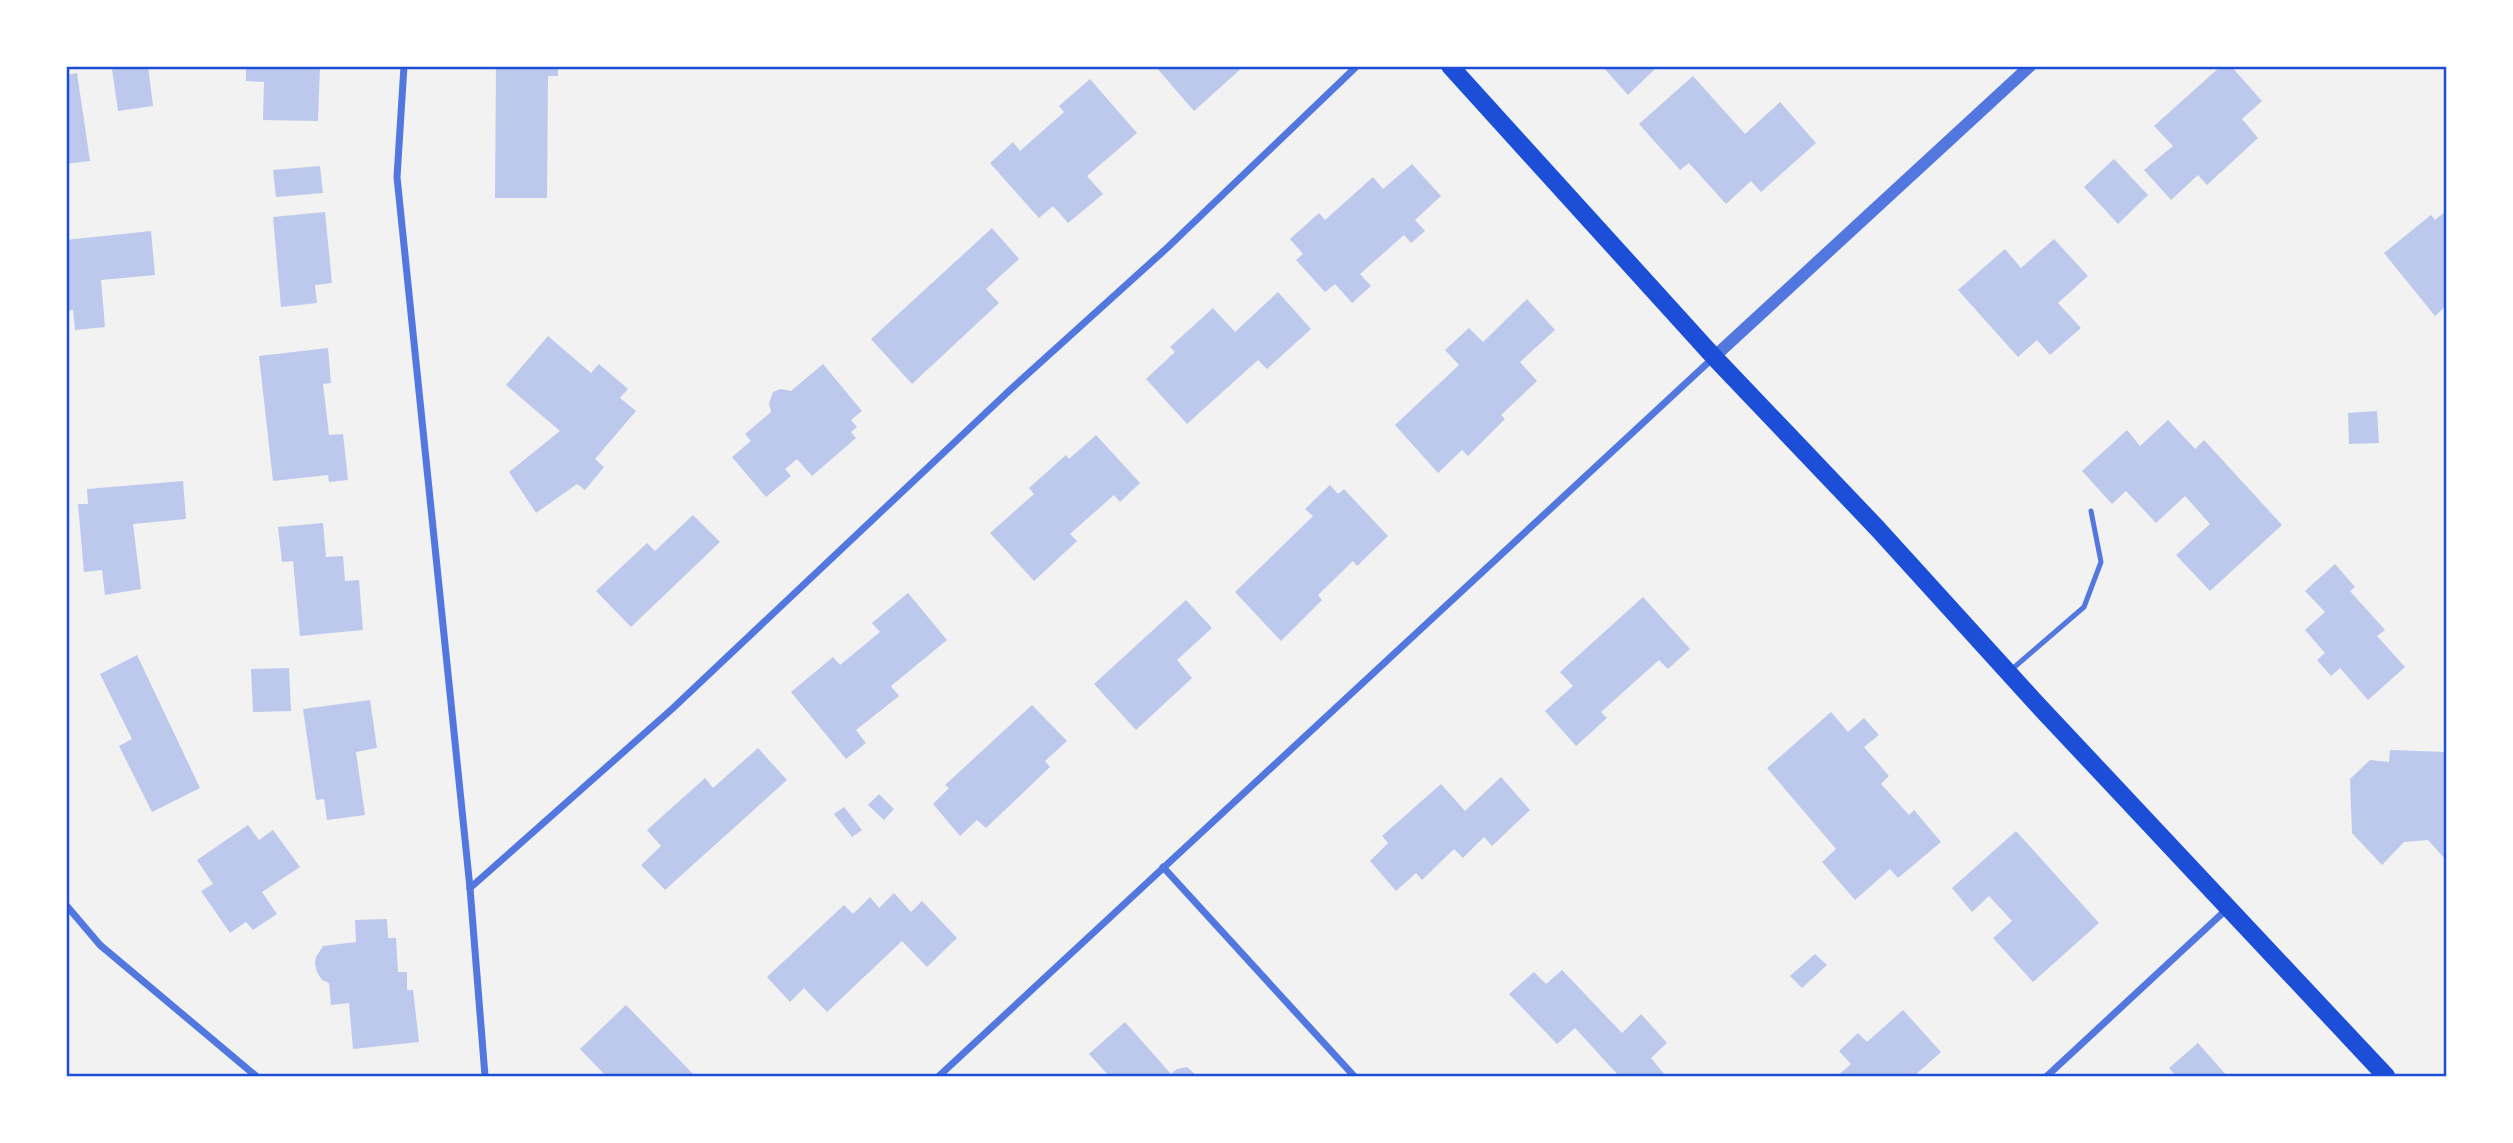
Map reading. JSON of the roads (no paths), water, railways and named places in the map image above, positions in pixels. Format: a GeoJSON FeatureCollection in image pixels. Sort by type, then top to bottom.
{"type":"FeatureCollection","features":[{"type":"Feature","properties":{"kind":"main road"},"geometry":{"type":"LineString","coordinates":[[1450,66],[1714,357],[1868,518],[2009,673],[2386,1076]]}},
{"type":"Feature","properties":{"kind":"street"},"geometry":{"type":"LineString","coordinates":[[404,66],[397,177],[470,888],[485,1076]]}},
{"type":"Feature","properties":{"kind":"street"},"geometry":{"type":"LineString","coordinates":[[470,888],[557,808],[672,709],[990,408],[1167,248],[1357,66]]}},
{"type":"Feature","properties":{"kind":"street"},"geometry":{"type":"LineString","coordinates":[[939,1076],[2030,66]]}},
{"type":"Feature","properties":{"kind":"street"},"geometry":{"type":"LineString","coordinates":[[1163,867],[1354,1076]]}},
{"type":"Feature","properties":{"kind":"street"},"geometry":{"type":"LineString","coordinates":[[66,905],[100,945],[256,1076]]}},
{"type":"Feature","properties":{"kind":"street"},"geometry":{"type":"LineString","coordinates":[[2047,1076],[2228,908]]}},
{"type":"Feature","properties":{"kind":"lane"},"geometry":{"type":"LineString","coordinates":[[2009,673],[2084,607],[2101,562],[2091,511]]}}]}
